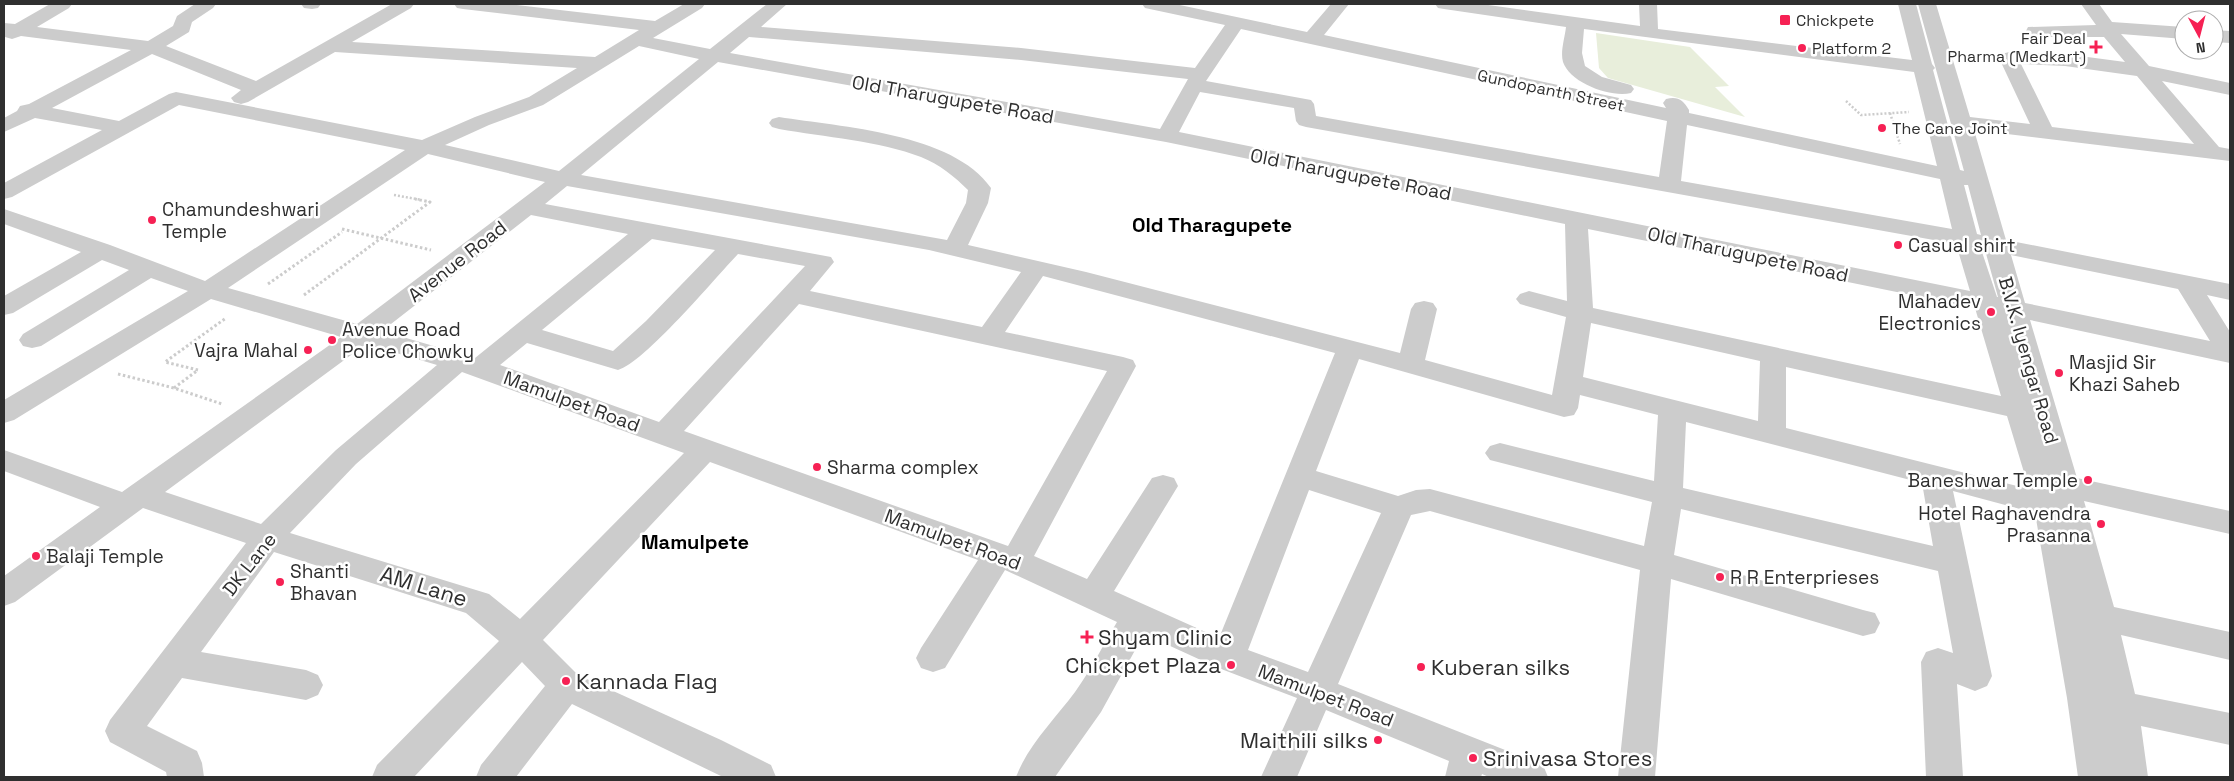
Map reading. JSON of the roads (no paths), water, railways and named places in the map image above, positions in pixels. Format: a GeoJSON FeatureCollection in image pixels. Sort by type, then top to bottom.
{"type":"FeatureCollection","features":[{"type":"Feature","properties":{"kind":"street"},"geometry":{"type":"LineString","coordinates":[[8,32],[63,4]]}},
{"type":"Feature","properties":{"kind":"street"},"geometry":{"type":"LineString","coordinates":[[4,126],[151,47],[182,28],[183,20],[208,4]]}},
{"type":"Feature","properties":{"kind":"street"},"geometry":{"type":"LineString","coordinates":[[225,108],[405,4]]}},
{"type":"Feature","properties":{"kind":"street"},"geometry":{"type":"LineString","coordinates":[[464,4],[658,27]]}},
{"type":"Feature","properties":{"kind":"street"},"geometry":{"type":"LineString","coordinates":[[4,413],[208,290],[424,147],[482,121],[536,101],[696,4]]}},
{"type":"Feature","properties":{"kind":"street","name":"Avenue Road"},"geometry":{"type":"LineString","coordinates":[[4,593],[363,333],[563,179],[778,4]]}},
{"type":"Feature","properties":{"kind":"street","name":"Gundopanth Street"},"geometry":{"type":"LineString","coordinates":[[1152,4],[1978,182]]}},
{"type":"Feature","properties":{"kind":"street"},"geometry":{"type":"LineString","coordinates":[[1312,38],[1340,4]]}},
{"type":"Feature","properties":{"kind":"street"},"geometry":{"type":"LineString","coordinates":[[1444,4],[1649,33],[1925,68]]}},
{"type":"Feature","properties":{"kind":"street"},"geometry":{"type":"LineString","coordinates":[[1648,4],[1649,33]]}},
{"type":"Feature","properties":{"kind":"street","name":"B.V.K. Iyengar Road"},"geometry":{"type":"LineString","coordinates":[[1908,4],[1966,238],[2018,409],[2057,495],[2100,617],[2120,706],[2130,777]]}},
{"type":"Feature","properties":{"kind":"street","name":"B.V.K. Iyengar Road"},"geometry":{"type":"LineString","coordinates":[[1927,4],[2014,308],[2057,495],[2096,777]]}},
{"type":"Feature","properties":{"kind":"street"},"geometry":{"type":"LineString","coordinates":[[2090,4],[2143,71],[2221,154]]}},
{"type":"Feature","properties":{"kind":"street"},"geometry":{"type":"LineString","coordinates":[[1166,136],[1198,80],[1236,22]]}},
{"type":"Feature","properties":{"kind":"street"},"geometry":{"type":"LineString","coordinates":[[1576,22],[1572,61],[1581,74],[1604,84],[1675,104],[1678,110],[1678,117],[1669,186]]}},
{"type":"Feature","properties":{"kind":"street"},"geometry":{"type":"LineString","coordinates":[[2035,31],[2108,29],[2174,33]]}},
{"type":"Feature","properties":{"kind":"street"},"geometry":{"type":"LineString","coordinates":[[746,31],[1021,54],[1198,80],[1304,104],[1306,121],[1966,238],[2230,292]]}},
{"type":"Feature","properties":{"kind":"street"},"geometry":{"type":"LineString","coordinates":[[8,32],[151,47],[257,89]]}},
{"type":"Feature","properties":{"kind":"street","name":"Old Tharugupete Road"},"geometry":{"type":"LineString","coordinates":[[636,40],[714,56],[1166,136],[2230,353]]}},
{"type":"Feature","properties":{"kind":"street"},"geometry":{"type":"LineString","coordinates":[[332,46],[599,63]]}},
{"type":"Feature","properties":{"kind":"street"},"geometry":{"type":"LineString","coordinates":[[2044,132],[2009,58],[2042,57],[2143,71],[2230,89]]}},
{"type":"Feature","properties":{"kind":"street"},"geometry":{"type":"LineString","coordinates":[[4,192],[176,98],[424,147],[563,179],[954,249],[1350,348],[1564,408],[1580,313],[1576,219]]}},
{"type":"Feature","properties":{"kind":"street"},"geometry":{"type":"LineString","coordinates":[[4,106],[124,128]]}},
{"type":"Feature","properties":{"kind":"street"},"geometry":{"type":"LineString","coordinates":[[779,122],[900,143],[931,153],[962,172],[980,188],[977,203],[954,249]]}},
{"type":"Feature","properties":{"kind":"street"},"geometry":{"type":"LineString","coordinates":[[1962,122],[2221,154]]}},
{"type":"Feature","properties":{"kind":"street"},"geometry":{"type":"LineString","coordinates":[[528,206],[647,231],[822,262],[664,434]]}},
{"type":"Feature","properties":{"kind":"street","name":"Mamulpet Road"},"geometry":{"type":"LineString","coordinates":[[9,222],[102,250],[208,290],[469,365],[1007,558],[1228,657],[1318,691],[1466,765],[1530,777]]}},
{"type":"Feature","properties":{"kind":"street","name":"DK Lane"},"geometry":{"type":"LineString","coordinates":[[185,777],[184,763],[123,730],[267,538],[346,457],[469,365],[523,332],[647,231]]}},
{"type":"Feature","properties":{"kind":"street"},"geometry":{"type":"LineString","coordinates":[[523,332],[618,361],[655,327],[732,246]]}},
{"type":"Feature","properties":{"kind":"street"},"geometry":{"type":"LineString","coordinates":[[4,307],[102,250]]}},
{"type":"Feature","properties":{"kind":"street"},"geometry":{"type":"LineString","coordinates":[[32,340],[149,268]]}},
{"type":"Feature","properties":{"kind":"street"},"geometry":{"type":"LineString","coordinates":[[989,337],[1036,268]]}},
{"type":"Feature","properties":{"kind":"street"},"geometry":{"type":"LineString","coordinates":[[2187,283],[2230,353]]}},
{"type":"Feature","properties":{"kind":"street"},"geometry":{"type":"LineString","coordinates":[[793,295],[1123,366],[1007,558],[933,658]]}},
{"type":"Feature","properties":{"kind":"street"},"geometry":{"type":"LineString","coordinates":[[1529,299],[1580,313],[2018,409]]}},
{"type":"Feature","properties":{"kind":"street"},"geometry":{"type":"LineString","coordinates":[[1411,365],[1424,309]]}},
{"type":"Feature","properties":{"kind":"street"},"geometry":{"type":"LineString","coordinates":[[1228,657],[1350,348]]}},
{"type":"Feature","properties":{"kind":"street"},"geometry":{"type":"LineString","coordinates":[[1772,434],[1774,355]]}},
{"type":"Feature","properties":{"kind":"street"},"geometry":{"type":"LineString","coordinates":[[1569,383],[1935,476],[2230,522]]}},
{"type":"Feature","properties":{"kind":"street"},"geometry":{"type":"LineString","coordinates":[[1637,777],[1657,562],[1668,495],[1672,409]]}},
{"type":"Feature","properties":{"kind":"street"},"geometry":{"type":"LineString","coordinates":[[390,777],[705,449]]}},
{"type":"Feature","properties":{"kind":"street"},"geometry":{"type":"LineString","coordinates":[[1500,453],[1951,562]]}},
{"type":"Feature","properties":{"kind":"street","name":"AM Lane"},"geometry":{"type":"LineString","coordinates":[[4,460],[477,603],[522,640],[566,685],[708,751],[758,777]]}},
{"type":"Feature","properties":{"kind":"street"},"geometry":{"type":"LineString","coordinates":[[1299,476],[1399,507],[1416,501],[1430,500],[1657,562],[1863,623]]}},
{"type":"Feature","properties":{"kind":"street"},"geometry":{"type":"LineString","coordinates":[[1935,476],[1975,676],[1938,662],[1945,777]]}},
{"type":"Feature","properties":{"kind":"street"},"geometry":{"type":"LineString","coordinates":[[1093,597],[1163,486]]}},
{"type":"Feature","properties":{"kind":"street"},"geometry":{"type":"LineString","coordinates":[[1279,777],[1399,507]]}},
{"type":"Feature","properties":{"kind":"street"},"geometry":{"type":"LineString","coordinates":[[1034,777],[1058,741],[1089,701],[1137,617]]}},
{"type":"Feature","properties":{"kind":"street"},"geometry":{"type":"LineString","coordinates":[[2100,617],[2230,646]]}},
{"type":"Feature","properties":{"kind":"street"},"geometry":{"type":"LineString","coordinates":[[174,662],[306,684]]}},
{"type":"Feature","properties":{"kind":"street"},"geometry":{"type":"LineString","coordinates":[[494,777],[566,685]]}},
{"type":"Feature","properties":{"kind":"street"},"geometry":{"type":"LineString","coordinates":[[2120,706],[2230,729]]}},
{"type":"Feature","properties":{"kind":"place","name":"Chickpete"},"geometry":{"type":"Point","coordinates":[1785,20]}},
{"type":"Feature","properties":{"kind":"place","name":"Fair Deal Pharma (Medkart)"},"geometry":{"type":"Point","coordinates":[2096,47]}},
{"type":"Feature","properties":{"kind":"place","name":"Platform 2"},"geometry":{"type":"Point","coordinates":[1802,48]}},
{"type":"Feature","properties":{"kind":"place","name":"The Cane Joint"},"geometry":{"type":"Point","coordinates":[1882,128]}},
{"type":"Feature","properties":{"kind":"place","name":"Chamundeshwari Temple"},"geometry":{"type":"Point","coordinates":[152,220]}},
{"type":"Feature","properties":{"kind":"place","name":"Casual shirt"},"geometry":{"type":"Point","coordinates":[1898,245]}},
{"type":"Feature","properties":{"kind":"place","name":"Mahadev Electronics"},"geometry":{"type":"Point","coordinates":[1991,312]}},
{"type":"Feature","properties":{"kind":"place","name":"Avenue Road Police Chowky"},"geometry":{"type":"Point","coordinates":[332,340]}},
{"type":"Feature","properties":{"kind":"place","name":"Vajra Mahal"},"geometry":{"type":"Point","coordinates":[308,350]}},
{"type":"Feature","properties":{"kind":"place","name":"Masjid Sir Khazi Saheb"},"geometry":{"type":"Point","coordinates":[2059,373]}},
{"type":"Feature","properties":{"kind":"place","name":"Sharma complex"},"geometry":{"type":"Point","coordinates":[817,467]}},
{"type":"Feature","properties":{"kind":"place","name":"Baneshwar Temple"},"geometry":{"type":"Point","coordinates":[2088,480]}},
{"type":"Feature","properties":{"kind":"place","name":"Hotel Raghavendra Prasanna"},"geometry":{"type":"Point","coordinates":[2101,524]}},
{"type":"Feature","properties":{"kind":"place","name":"Balaji Temple"},"geometry":{"type":"Point","coordinates":[36,556]}},
{"type":"Feature","properties":{"kind":"place","name":"R R Enterprieses"},"geometry":{"type":"Point","coordinates":[1720,577]}},
{"type":"Feature","properties":{"kind":"place","name":"Shanti Bhavan"},"geometry":{"type":"Point","coordinates":[280,582]}},
{"type":"Feature","properties":{"kind":"place","name":"Shyam Clinic"},"geometry":{"type":"Point","coordinates":[1087,637]}},
{"type":"Feature","properties":{"kind":"place","name":"Chickpet Plaza"},"geometry":{"type":"Point","coordinates":[1231,665]}},
{"type":"Feature","properties":{"kind":"place","name":"Kuberan silks"},"geometry":{"type":"Point","coordinates":[1421,667]}},
{"type":"Feature","properties":{"kind":"place","name":"Kannada Flag"},"geometry":{"type":"Point","coordinates":[566,681]}},
{"type":"Feature","properties":{"kind":"place","name":"Maithili silks"},"geometry":{"type":"Point","coordinates":[1378,740]}},
{"type":"Feature","properties":{"kind":"place","name":"Srinivasa Stores"},"geometry":{"type":"Point","coordinates":[1473,758]}},
{"type":"Feature","properties":{"kind":"district","name":"Old Tharagupete"},"geometry":{"type":"Point","coordinates":[1212,225]}},
{"type":"Feature","properties":{"kind":"district","name":"Mamulpete"},"geometry":{"type":"Point","coordinates":[695,542]}}]}
